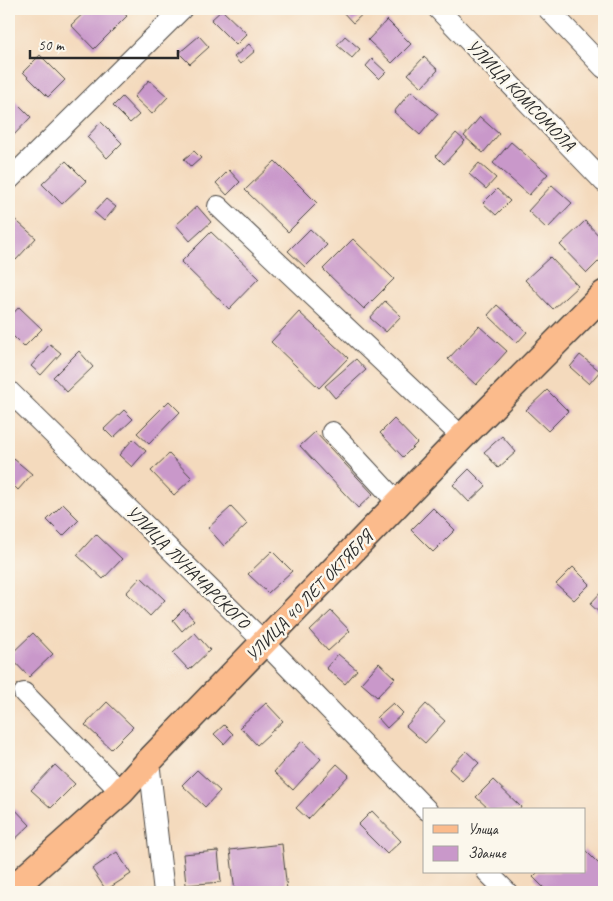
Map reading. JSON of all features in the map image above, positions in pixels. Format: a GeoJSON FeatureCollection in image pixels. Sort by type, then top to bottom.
{"type":"FeatureCollection","features":[{"type":"Feature","properties":{"kind":"main road","name":"УЛИЦА 40 ЛЕТ ОКТЯБРЯ"},"geometry":{"type":"LineString","coordinates":[[9,892],[121,792],[148,761],[462,437],[604,294]]}},
{"type":"Feature","properties":{"kind":"street"},"geometry":{"type":"LineString","coordinates":[[9,180],[182,9]]}},
{"type":"Feature","properties":{"kind":"street","name":"УЛИЦА КОМСОМОЛА"},"geometry":{"type":"LineString","coordinates":[[438,9],[604,182]]}},
{"type":"Feature","properties":{"kind":"street"},"geometry":{"type":"LineString","coordinates":[[548,9],[604,68]]}},
{"type":"Feature","properties":{"kind":"street"},"geometry":{"type":"LineString","coordinates":[[218,206],[462,437]]}},
{"type":"Feature","properties":{"kind":"street","name":"УЛИЦА ЛУНАЧАРСКОГО"},"geometry":{"type":"LineString","coordinates":[[9,391],[264,642],[425,808]]}},
{"type":"Feature","properties":{"kind":"street"},"geometry":{"type":"LineString","coordinates":[[332,432],[398,503]]}},
{"type":"Feature","properties":{"kind":"street"},"geometry":{"type":"LineString","coordinates":[[24,693],[121,792]]}},
{"type":"Feature","properties":{"kind":"street"},"geometry":{"type":"LineString","coordinates":[[148,761],[164,892]]}},
{"type":"Feature","properties":{"kind":"street"},"geometry":{"type":"LineString","coordinates":[[488,874],[502,892]]}},
{"type":"Feature","properties":{"kind":"building"},"geometry":{"type":"Polygon","coordinates":[[[88,9],[119,9],[127,16],[94,49],[71,25],[88,9]]]}},
{"type":"Feature","properties":{"kind":"building"},"geometry":{"type":"Polygon","coordinates":[[[340,9],[368,9],[353,23],[340,9]]]}},
{"type":"Feature","properties":{"kind":"building"},"geometry":{"type":"Polygon","coordinates":[[[222,10],[247,34],[236,45],[211,20],[222,10]]]}},
{"type":"Feature","properties":{"kind":"building"},"geometry":{"type":"Polygon","coordinates":[[[387,20],[411,44],[392,63],[368,40],[387,20]]]}},
{"type":"Feature","properties":{"kind":"building"},"geometry":{"type":"Polygon","coordinates":[[[199,36],[209,47],[190,64],[179,53],[199,36]]]}},
{"type":"Feature","properties":{"kind":"building"},"geometry":{"type":"Polygon","coordinates":[[[345,36],[360,49],[352,58],[337,45],[345,36]]]}},
{"type":"Feature","properties":{"kind":"building"},"geometry":{"type":"Polygon","coordinates":[[[249,44],[255,51],[240,64],[234,57],[249,44]]]}},
{"type":"Feature","properties":{"kind":"building"},"geometry":{"type":"Polygon","coordinates":[[[40,55],[65,80],[48,97],[23,72],[40,55]]]}},
{"type":"Feature","properties":{"kind":"building"},"geometry":{"type":"Polygon","coordinates":[[[424,57],[438,70],[422,87],[408,74],[424,57]]]}},
{"type":"Feature","properties":{"kind":"building"},"geometry":{"type":"Polygon","coordinates":[[[372,59],[386,72],[379,79],[366,66],[372,59]]]}},
{"type":"Feature","properties":{"kind":"building"},"geometry":{"type":"Polygon","coordinates":[[[149,80],[168,97],[152,114],[134,97],[149,80]]]}},
{"type":"Feature","properties":{"kind":"building"},"geometry":{"type":"Polygon","coordinates":[[[411,91],[438,114],[420,135],[394,112],[411,91]]]}},
{"type":"Feature","properties":{"kind":"building"},"geometry":{"type":"Polygon","coordinates":[[[9,95],[31,117],[12,137],[9,134],[9,95]]]}},
{"type":"Feature","properties":{"kind":"building"},"geometry":{"type":"Polygon","coordinates":[[[122,97],[139,115],[130,123],[113,106],[122,97]]]}},
{"type":"Feature","properties":{"kind":"building"},"geometry":{"type":"Polygon","coordinates":[[[480,117],[499,134],[483,153],[464,136],[480,117]]]}},
{"type":"Feature","properties":{"kind":"building"},"geometry":{"type":"Polygon","coordinates":[[[101,122],[122,143],[107,158],[87,137],[101,122]]]}},
{"type":"Feature","properties":{"kind":"building"},"geometry":{"type":"Polygon","coordinates":[[[456,133],[465,141],[444,164],[436,156],[456,133]]]}},
{"type":"Feature","properties":{"kind":"building"},"geometry":{"type":"Polygon","coordinates":[[[511,142],[548,174],[529,195],[493,163],[511,142]]]}},
{"type":"Feature","properties":{"kind":"building"},"geometry":{"type":"Polygon","coordinates":[[[194,151],[201,158],[191,167],[184,159],[194,151]]]}},
{"type":"Feature","properties":{"kind":"building"},"geometry":{"type":"Polygon","coordinates":[[[66,161],[86,181],[62,204],[42,184],[66,161]]]}},
{"type":"Feature","properties":{"kind":"building"},"geometry":{"type":"Polygon","coordinates":[[[275,161],[317,203],[288,232],[245,190],[275,161]]]}},
{"type":"Feature","properties":{"kind":"building"},"geometry":{"type":"Polygon","coordinates":[[[479,163],[496,178],[486,189],[469,174],[479,163]]]}},
{"type":"Feature","properties":{"kind":"building"},"geometry":{"type":"Polygon","coordinates":[[[229,170],[240,182],[227,195],[216,183],[229,170]]]}},
{"type":"Feature","properties":{"kind":"building"},"geometry":{"type":"Polygon","coordinates":[[[552,185],[572,203],[547,229],[528,211],[552,185]]]}},
{"type":"Feature","properties":{"kind":"building"},"geometry":{"type":"Polygon","coordinates":[[[497,189],[510,201],[496,215],[483,203],[497,189]]]}},
{"type":"Feature","properties":{"kind":"building"},"geometry":{"type":"Polygon","coordinates":[[[106,199],[116,207],[104,221],[94,212],[106,199]]]}},
{"type":"Feature","properties":{"kind":"building"},"geometry":{"type":"Polygon","coordinates":[[[197,206],[211,222],[190,241],[176,225],[197,206]]]}},
{"type":"Feature","properties":{"kind":"building"},"geometry":{"type":"Polygon","coordinates":[[[11,216],[36,238],[16,260],[9,253],[9,218],[11,216]]]}},
{"type":"Feature","properties":{"kind":"building"},"geometry":{"type":"Polygon","coordinates":[[[585,221],[604,241],[604,256],[587,273],[560,245],[585,221]]]}},
{"type":"Feature","properties":{"kind":"building"},"geometry":{"type":"Polygon","coordinates":[[[310,229],[327,245],[305,267],[288,251],[310,229]]]}},
{"type":"Feature","properties":{"kind":"building"},"geometry":{"type":"Polygon","coordinates":[[[211,232],[259,278],[229,309],[181,262],[211,232]]]}},
{"type":"Feature","properties":{"kind":"building"},"geometry":{"type":"Polygon","coordinates":[[[353,239],[394,279],[364,309],[323,269],[353,239]]]}},
{"type":"Feature","properties":{"kind":"building"},"geometry":{"type":"Polygon","coordinates":[[[550,257],[578,286],[553,309],[525,280],[550,257]]]}},
{"type":"Feature","properties":{"kind":"building"},"geometry":{"type":"Polygon","coordinates":[[[385,301],[401,316],[386,332],[370,318],[385,301]]]}},
{"type":"Feature","properties":{"kind":"building"},"geometry":{"type":"Polygon","coordinates":[[[497,305],[527,332],[517,343],[488,315],[497,305]]]}},
{"type":"Feature","properties":{"kind":"building"},"geometry":{"type":"Polygon","coordinates":[[[19,307],[42,329],[24,347],[9,332],[9,318],[19,307]]]}},
{"type":"Feature","properties":{"kind":"building"},"geometry":{"type":"Polygon","coordinates":[[[299,312],[348,358],[319,388],[271,342],[299,312]]]}},
{"type":"Feature","properties":{"kind":"building"},"geometry":{"type":"Polygon","coordinates":[[[479,326],[507,351],[476,385],[448,359],[479,326]]]}},
{"type":"Feature","properties":{"kind":"building"},"geometry":{"type":"Polygon","coordinates":[[[50,344],[61,353],[41,375],[31,366],[50,344]]]}},
{"type":"Feature","properties":{"kind":"building"},"geometry":{"type":"Polygon","coordinates":[[[79,351],[93,367],[67,392],[53,377],[79,351]]]}},
{"type":"Feature","properties":{"kind":"building"},"geometry":{"type":"Polygon","coordinates":[[[580,355],[600,371],[589,384],[570,367],[580,355]]]}},
{"type":"Feature","properties":{"kind":"building"},"geometry":{"type":"Polygon","coordinates":[[[356,359],[366,370],[335,398],[325,386],[356,359]]]}},
{"type":"Feature","properties":{"kind":"building"},"geometry":{"type":"Polygon","coordinates":[[[547,390],[568,411],[548,431],[526,410],[547,390]]]}},
{"type":"Feature","properties":{"kind":"building"},"geometry":{"type":"Polygon","coordinates":[[[169,401],[180,412],[149,444],[137,433],[169,401]]]}},
{"type":"Feature","properties":{"kind":"building"},"geometry":{"type":"Polygon","coordinates":[[[124,410],[133,419],[113,438],[104,429],[124,410]]]}},
{"type":"Feature","properties":{"kind":"building"},"geometry":{"type":"Polygon","coordinates":[[[394,419],[417,443],[403,457],[380,433],[394,419]]]}},
{"type":"Feature","properties":{"kind":"building"},"geometry":{"type":"Polygon","coordinates":[[[315,432],[373,494],[358,508],[300,446],[315,432]]]}},
{"type":"Feature","properties":{"kind":"building"},"geometry":{"type":"Polygon","coordinates":[[[502,436],[516,452],[498,468],[484,452],[502,436]]]}},
{"type":"Feature","properties":{"kind":"building"},"geometry":{"type":"Polygon","coordinates":[[[133,439],[146,451],[132,467],[119,455],[133,439]]]}},
{"type":"Feature","properties":{"kind":"building"},"geometry":{"type":"Polygon","coordinates":[[[169,454],[192,478],[174,495],[151,471],[169,454]]]}},
{"type":"Feature","properties":{"kind":"building"},"geometry":{"type":"Polygon","coordinates":[[[14,459],[32,474],[18,490],[9,481],[9,465],[14,459]]]}},
{"type":"Feature","properties":{"kind":"building"},"geometry":{"type":"Polygon","coordinates":[[[469,469],[486,486],[469,502],[453,485],[469,469]]]}},
{"type":"Feature","properties":{"kind":"building"},"geometry":{"type":"Polygon","coordinates":[[[63,504],[79,520],[63,536],[47,520],[63,504]]]}},
{"type":"Feature","properties":{"kind":"building"},"geometry":{"type":"Polygon","coordinates":[[[231,507],[247,524],[224,546],[208,528],[231,507]]]}},
{"type":"Feature","properties":{"kind":"building"},"geometry":{"type":"Polygon","coordinates":[[[433,508],[455,530],[433,552],[411,530],[433,508]]]}},
{"type":"Feature","properties":{"kind":"building"},"geometry":{"type":"Polygon","coordinates":[[[96,534],[122,559],[103,579],[77,555],[96,534]]]}},
{"type":"Feature","properties":{"kind":"building"},"geometry":{"type":"Polygon","coordinates":[[[272,551],[292,571],[268,593],[248,574],[272,551]]]}},
{"type":"Feature","properties":{"kind":"building"},"geometry":{"type":"Polygon","coordinates":[[[573,567],[590,584],[574,600],[556,584],[573,567]]]}},
{"type":"Feature","properties":{"kind":"building"},"geometry":{"type":"Polygon","coordinates":[[[141,577],[165,600],[150,616],[126,593],[141,577]]]}},
{"type":"Feature","properties":{"kind":"building"},"geometry":{"type":"Polygon","coordinates":[[[604,589],[604,613],[602,615],[590,604],[604,589]]]}},
{"type":"Feature","properties":{"kind":"building"},"geometry":{"type":"Polygon","coordinates":[[[184,609],[194,620],[182,631],[173,620],[184,609]]]}},
{"type":"Feature","properties":{"kind":"building"},"geometry":{"type":"Polygon","coordinates":[[[331,611],[350,631],[328,651],[310,631],[331,611]]]}},
{"type":"Feature","properties":{"kind":"building"},"geometry":{"type":"Polygon","coordinates":[[[33,633],[53,654],[29,677],[9,656],[33,633]]]}},
{"type":"Feature","properties":{"kind":"building"},"geometry":{"type":"Polygon","coordinates":[[[195,633],[210,650],[189,670],[173,653],[195,633]]]}},
{"type":"Feature","properties":{"kind":"building"},"geometry":{"type":"Polygon","coordinates":[[[338,654],[357,670],[345,684],[326,668],[338,654]]]}},
{"type":"Feature","properties":{"kind":"building"},"geometry":{"type":"Polygon","coordinates":[[[379,663],[395,678],[377,697],[361,683],[379,663]]]}},
{"type":"Feature","properties":{"kind":"building"},"geometry":{"type":"Polygon","coordinates":[[[107,702],[133,727],[111,749],[85,725],[107,702]]]}},
{"type":"Feature","properties":{"kind":"building"},"geometry":{"type":"Polygon","coordinates":[[[266,703],[283,721],[257,745],[240,727],[266,703]]]}},
{"type":"Feature","properties":{"kind":"building"},"geometry":{"type":"Polygon","coordinates":[[[393,703],[403,713],[387,728],[377,717],[393,703]]]}},
{"type":"Feature","properties":{"kind":"building"},"geometry":{"type":"Polygon","coordinates":[[[426,704],[445,721],[425,743],[406,726],[426,704]]]}},
{"type":"Feature","properties":{"kind":"building"},"geometry":{"type":"Polygon","coordinates":[[[224,725],[233,734],[224,744],[214,734],[224,725]]]}},
{"type":"Feature","properties":{"kind":"building"},"geometry":{"type":"Polygon","coordinates":[[[302,741],[321,759],[293,790],[274,772],[302,741]]]}},
{"type":"Feature","properties":{"kind":"building"},"geometry":{"type":"Polygon","coordinates":[[[466,751],[479,763],[462,781],[449,769],[466,751]]]}},
{"type":"Feature","properties":{"kind":"building"},"geometry":{"type":"Polygon","coordinates":[[[337,764],[349,775],[308,819],[296,808],[337,764]]]}},
{"type":"Feature","properties":{"kind":"building"},"geometry":{"type":"Polygon","coordinates":[[[55,765],[75,784],[51,808],[31,790],[55,765]]]}},
{"type":"Feature","properties":{"kind":"building"},"geometry":{"type":"Polygon","coordinates":[[[197,770],[220,791],[205,807],[182,785],[197,770]]]}},
{"type":"Feature","properties":{"kind":"building"},"geometry":{"type":"Polygon","coordinates":[[[493,780],[521,807],[488,808],[476,797],[493,780]]]}},
{"type":"Feature","properties":{"kind":"building"},"geometry":{"type":"Polygon","coordinates":[[[12,806],[30,825],[9,845],[9,809],[12,806]]]}},
{"type":"Feature","properties":{"kind":"building"},"geometry":{"type":"Polygon","coordinates":[[[372,811],[401,841],[387,854],[358,825],[372,811]]]}},
{"type":"Feature","properties":{"kind":"building"},"geometry":{"type":"Polygon","coordinates":[[[282,844],[287,890],[235,892],[230,850],[282,844]]]}},
{"type":"Feature","properties":{"kind":"building"},"geometry":{"type":"Polygon","coordinates":[[[218,851],[221,882],[186,885],[183,854],[218,851]]]}},
{"type":"Feature","properties":{"kind":"building"},"geometry":{"type":"Polygon","coordinates":[[[586,851],[604,869],[604,892],[548,892],[533,877],[536,874],[586,874],[586,851]]]}},
{"type":"Feature","properties":{"kind":"building"},"geometry":{"type":"Polygon","coordinates":[[[117,852],[131,874],[106,890],[92,869],[117,852]]]}}]}
